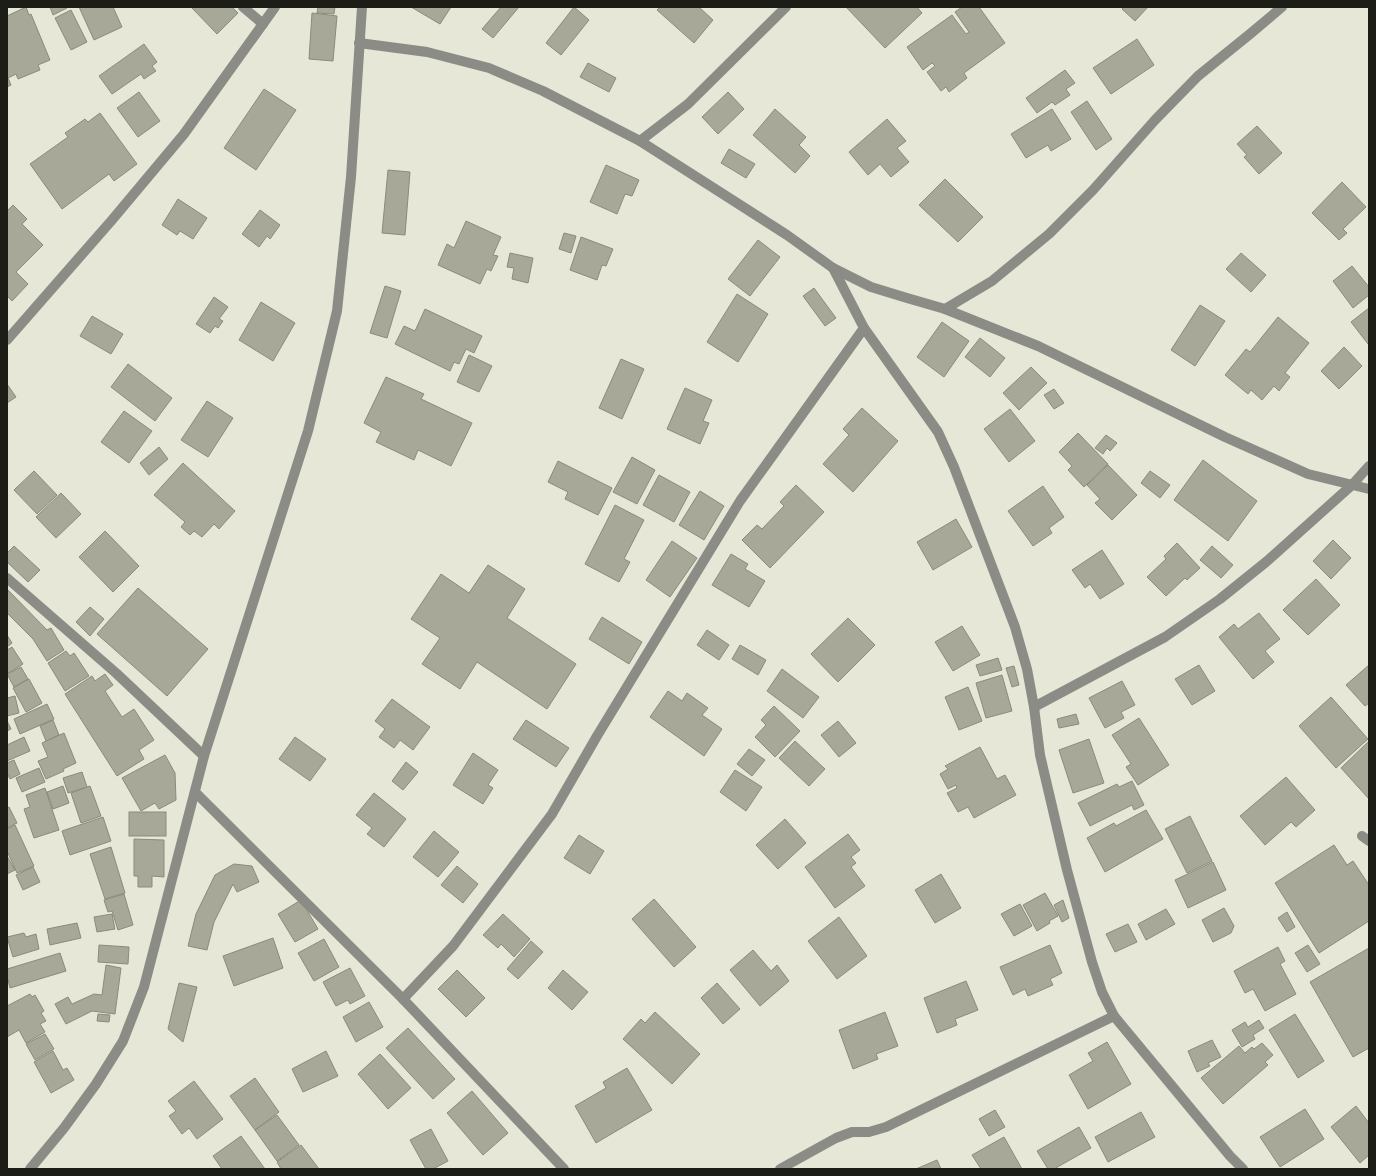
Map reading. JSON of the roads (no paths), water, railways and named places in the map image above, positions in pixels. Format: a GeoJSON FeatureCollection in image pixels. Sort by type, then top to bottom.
{"type":"FeatureCollection","features":[{"type":"Feature","properties":{"kind":"street"},"geometry":{"type":"LineString","coordinates":[[244,7],[263,24]]}},
{"type":"Feature","properties":{"kind":"street"},"geometry":{"type":"LineString","coordinates":[[7,340],[112,220],[184,134],[275,7]]}},
{"type":"Feature","properties":{"kind":"street"},"geometry":{"type":"LineString","coordinates":[[30,1169],[69,1122],[96,1084],[123,1041],[144,986],[204,756],[308,431],[337,311],[351,177],[362,7]]}},
{"type":"Feature","properties":{"kind":"street"},"geometry":{"type":"LineString","coordinates":[[640,141],[688,104],[786,7]]}},
{"type":"Feature","properties":{"kind":"street"},"geometry":{"type":"LineString","coordinates":[[946,309],[992,281],[1050,234],[1093,190],[1155,120],[1198,76],[1282,7]]}},
{"type":"Feature","properties":{"kind":"street"},"geometry":{"type":"LineString","coordinates":[[359,43],[427,52],[489,68],[543,91],[640,141],[787,236],[833,268],[871,287],[946,309],[1038,346],[1218,434],[1308,474],[1369,489]]}},
{"type":"Feature","properties":{"kind":"street"},"geometry":{"type":"LineString","coordinates":[[833,268],[864,328],[938,432],[954,466],[1015,627],[1027,669],[1034,707],[1040,755],[1067,870],[1092,962],[1102,992],[1114,1016],[1230,1156],[1243,1169]]}},
{"type":"Feature","properties":{"kind":"street"},"geometry":{"type":"LineString","coordinates":[[403,999],[453,946],[552,814],[597,736],[740,501],[864,328]]}},
{"type":"Feature","properties":{"kind":"street"},"geometry":{"type":"LineString","coordinates":[[1034,707],[1165,637],[1220,599],[1266,562],[1352,485],[1369,466]]}},
{"type":"Feature","properties":{"kind":"street"},"geometry":{"type":"LineString","coordinates":[[7,578],[116,673],[204,756]]}},
{"type":"Feature","properties":{"kind":"street"},"geometry":{"type":"LineString","coordinates":[[195,792],[403,999],[564,1169]]}},
{"type":"Feature","properties":{"kind":"street"},"geometry":{"type":"LineString","coordinates":[[780,1169],[836,1138],[852,1132],[869,1132],[886,1127],[1114,1016]]}}]}
